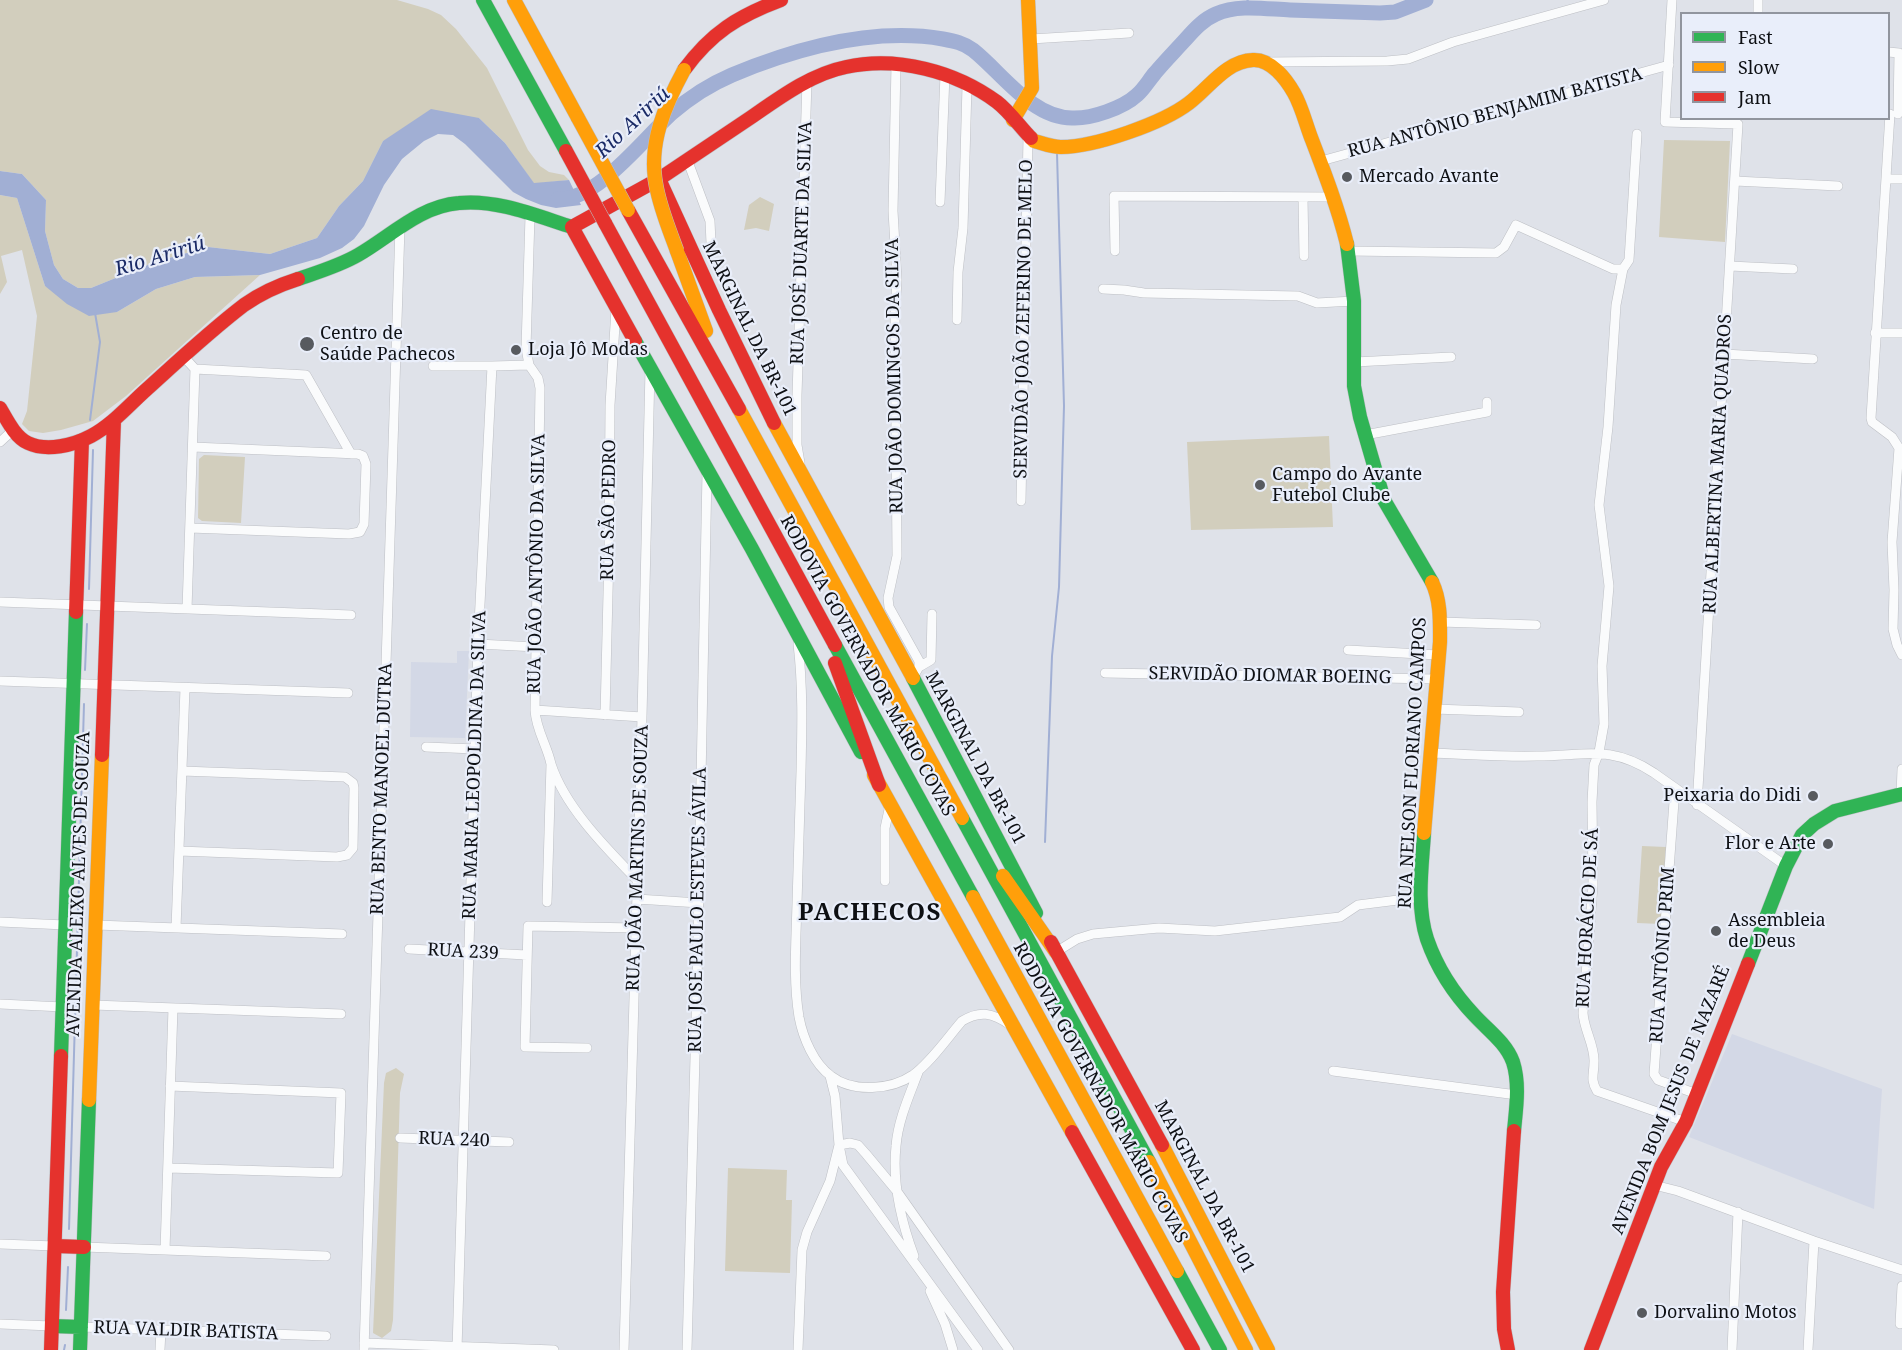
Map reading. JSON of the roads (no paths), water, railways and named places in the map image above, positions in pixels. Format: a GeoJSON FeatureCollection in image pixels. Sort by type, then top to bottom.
{"type":"FeatureCollection","features":[{"type":"Feature","properties":{"kind":"main road","name":"RODOVIA GOVERNADOR MÁRIO COVAS"},"geometry":{"type":"LineString","coordinates":[[483,0],[1220,1350]]}},
{"type":"Feature","properties":{"kind":"main road","name":"RODOVIA GOVERNADOR MÁRIO COVAS"},"geometry":{"type":"LineString","coordinates":[[514,0],[1167,1195],[1246,1350]]}},
{"type":"Feature","properties":{"kind":"main road"},"geometry":{"type":"LineString","coordinates":[[723,380],[661,203],[654,177],[654,159],[660,122],[670,95],[684,70],[702,47],[728,26],[781,0]]}},
{"type":"Feature","properties":{"kind":"main road"},"geometry":{"type":"LineString","coordinates":[[1017,115],[1031,92],[1028,0]]}},
{"type":"Feature","properties":{"kind":"main road"},"geometry":{"type":"LineString","coordinates":[[572,228],[659,179],[807,81],[845,67],[878,63],[896,64],[926,68],[945,74],[1017,115],[1028,137],[1041,144],[1059,147],[1087,144],[1160,121],[1175,113],[1236,64],[1253,60],[1265,62]]}},
{"type":"Feature","properties":{"kind":"main road","name":"RUA NELSON FLORIANO CAMPOS"},"geometry":{"type":"LineString","coordinates":[[1265,62],[1281,75],[1295,94],[1344,226],[1354,301],[1355,395],[1365,435],[1384,500],[1437,592],[1440,607],[1422,897],[1424,928],[1441,969],[1464,1005],[1508,1050],[1515,1068],[1517,1095],[1503,1292],[1504,1329],[1508,1350]]}},
{"type":"Feature","properties":{"kind":"main road","name":"MARGINAL DA BR-101"},"geometry":{"type":"LineString","coordinates":[[659,179],[719,310],[802,477],[916,672],[1056,952],[1182,1181],[1268,1350]]}},
{"type":"Feature","properties":{"kind":"main road"},"geometry":{"type":"LineString","coordinates":[[0,408],[14,430],[29,443],[52,446],[82,440],[114,420],[234,313],[261,294],[284,282],[348,260],[432,208],[476,201],[572,228],[1193,1350]]}},
{"type":"Feature","properties":{"kind":"main road","name":"AVENIDA ALEIXO ALVES DE SOUZA"},"geometry":{"type":"LineString","coordinates":[[80,1350],[114,420]]}},
{"type":"Feature","properties":{"kind":"main road","name":"AVENIDA ALEIXO ALVES DE SOUZA"},"geometry":{"type":"LineString","coordinates":[[51,1350],[82,440]]}},
{"type":"Feature","properties":{"kind":"main road"},"geometry":{"type":"LineString","coordinates":[[817,611],[879,785]]}},
{"type":"Feature","properties":{"kind":"main road","name":"AVENIDA BOM JESUS DE NAZARÉ"},"geometry":{"type":"LineString","coordinates":[[1591,1350],[1661,1167],[1686,1122],[1786,866],[1802,835],[1835,811],[1901,795]]}},
{"type":"Feature","properties":{"kind":"main road"},"geometry":{"type":"LineString","coordinates":[[949,796],[1056,952]]}},
{"type":"Feature","properties":{"kind":"main road"},"geometry":{"type":"LineString","coordinates":[[55,1246],[84,1247]]}},
{"type":"Feature","properties":{"kind":"main road"},"geometry":{"type":"LineString","coordinates":[[52,1326],[81,1327]]}},
{"type":"Feature","properties":{"kind":"street"},"geometry":{"type":"LineString","coordinates":[[1265,62],[1387,62],[1408,59],[1453,42],[1604,0]]}},
{"type":"Feature","properties":{"kind":"street"},"geometry":{"type":"LineString","coordinates":[[1669,65],[1672,0]]}},
{"type":"Feature","properties":{"kind":"street"},"geometry":{"type":"LineString","coordinates":[[1030,39],[1129,33]]}},
{"type":"Feature","properties":{"kind":"street"},"geometry":{"type":"LineString","coordinates":[[1890,52],[1899,53],[1886,179],[1871,418],[1872,422],[1892,437],[1899,448],[1892,542],[1893,628],[1902,655]]}},
{"type":"Feature","properties":{"kind":"street","name":"RUA JOÃO DOMINGOS DA SILVA"},"geometry":{"type":"LineString","coordinates":[[896,64],[893,212],[897,280],[895,329],[897,556],[888,598],[889,607],[919,661],[916,672]]}},
{"type":"Feature","properties":{"kind":"street","name":"RUA ALBERTINA MARIA QUADROS"},"geometry":{"type":"LineString","coordinates":[[1669,65],[1665,122],[1738,124],[1697,805]]}},
{"type":"Feature","properties":{"kind":"street","name":"RUA ANTÔNIO BENJAMIM BATISTA"},"geometry":{"type":"LineString","coordinates":[[1321,161],[1669,65]]}},
{"type":"Feature","properties":{"kind":"street"},"geometry":{"type":"LineString","coordinates":[[940,202],[945,74]]}},
{"type":"Feature","properties":{"kind":"street","name":"RUA JOSÉ DUARTE DA SILVA"},"geometry":{"type":"LineString","coordinates":[[802,477],[796,445],[807,81]]}},
{"type":"Feature","properties":{"kind":"street"},"geometry":{"type":"LineString","coordinates":[[957,320],[958,272],[963,228],[967,86]]}},
{"type":"Feature","properties":{"kind":"street","name":"RUA HORÁCIO DE SÁ"},"geometry":{"type":"LineString","coordinates":[[1636,134],[1629,260],[1623,269],[1616,305],[1608,427],[1599,505],[1609,586],[1602,666],[1604,724],[1594,765],[1593,885],[1583,1013],[1594,1055],[1592,1083],[1597,1091],[1686,1122]]}},
{"type":"Feature","properties":{"kind":"street","name":"SERVIDÃO JOÃO ZEFERINO DE MELO"},"geometry":{"type":"LineString","coordinates":[[1021,501],[1028,137]]}},
{"type":"Feature","properties":{"kind":"street"},"geometry":{"type":"LineString","coordinates":[[687,159],[710,221],[711,243]]}},
{"type":"Feature","properties":{"kind":"street"},"geometry":{"type":"LineString","coordinates":[[1886,179],[1902,179]]}},
{"type":"Feature","properties":{"kind":"street"},"geometry":{"type":"LineString","coordinates":[[1735,181],[1838,186]]}},
{"type":"Feature","properties":{"kind":"street"},"geometry":{"type":"LineString","coordinates":[[1115,251],[1114,196],[1334,197]]}},
{"type":"Feature","properties":{"kind":"street"},"geometry":{"type":"LineString","coordinates":[[1303,197],[1304,256]]}},
{"type":"Feature","properties":{"kind":"street"},"geometry":{"type":"LineString","coordinates":[[433,366],[528,365],[526,348],[530,216]]}},
{"type":"Feature","properties":{"kind":"street"},"geometry":{"type":"LineString","coordinates":[[1349,251],[1496,253],[1504,247],[1516,225],[1613,269],[1623,269]]}},
{"type":"Feature","properties":{"kind":"street","name":"RUA BENTO MANOEL DUTRA"},"geometry":{"type":"LineString","coordinates":[[364,1346],[400,227]]}},
{"type":"Feature","properties":{"kind":"street"},"geometry":{"type":"LineString","coordinates":[[1730,266],[1793,270]]}},
{"type":"Feature","properties":{"kind":"street"},"geometry":{"type":"LineString","coordinates":[[1103,289],[1144,293],[1298,296],[1317,303],[1354,301]]}},
{"type":"Feature","properties":{"kind":"street","name":"RUA SÃO PEDRO"},"geometry":{"type":"LineString","coordinates":[[605,714],[610,405],[616,306]]}},
{"type":"Feature","properties":{"kind":"street"},"geometry":{"type":"LineString","coordinates":[[1875,333],[1902,333]]}},
{"type":"Feature","properties":{"kind":"street"},"geometry":{"type":"LineString","coordinates":[[1725,354],[1813,359]]}},
{"type":"Feature","properties":{"kind":"street"},"geometry":{"type":"LineString","coordinates":[[184,357],[195,369],[306,375],[351,454]]}},
{"type":"Feature","properties":{"kind":"street"},"geometry":{"type":"LineString","coordinates":[[1354,362],[1451,357]]}},
{"type":"Feature","properties":{"kind":"street","name":"RUA JOÃO ANTÔNIO DA SILVA"},"geometry":{"type":"LineString","coordinates":[[528,365],[538,378],[540,388],[535,710],[537,728],[547,748],[560,786],[604,846],[638,880]]}},
{"type":"Feature","properties":{"kind":"street","name":"RUA MARIA LEOPOLDINA DA SILVA"},"geometry":{"type":"LineString","coordinates":[[457,1348],[478,644],[492,366]]}},
{"type":"Feature","properties":{"kind":"street","name":"RUA JOÃO MARTINS DE SOUZA"},"geometry":{"type":"LineString","coordinates":[[624,1350],[650,366]]}},
{"type":"Feature","properties":{"kind":"street"},"geometry":{"type":"LineString","coordinates":[[187,609],[195,369]]}},
{"type":"Feature","properties":{"kind":"street"},"geometry":{"type":"LineString","coordinates":[[1365,435],[1487,412],[1487,402]]}},
{"type":"Feature","properties":{"kind":"street"},"geometry":{"type":"LineString","coordinates":[[0,442],[14,430]]}},
{"type":"Feature","properties":{"kind":"street"},"geometry":{"type":"LineString","coordinates":[[190,528],[349,534],[360,532],[364,524],[366,464],[363,456],[351,454],[192,447]]}},
{"type":"Feature","properties":{"kind":"street","name":"RUA JOSÉ PAULO ESTEVES ÁVILA"},"geometry":{"type":"LineString","coordinates":[[687,1350],[699,903],[707,470]]}},
{"type":"Feature","properties":{"kind":"street"},"geometry":{"type":"LineString","coordinates":[[0,602],[351,615]]}},
{"type":"Feature","properties":{"kind":"street"},"geometry":{"type":"LineString","coordinates":[[916,672],[931,660],[932,614]]}},
{"type":"Feature","properties":{"kind":"street"},"geometry":{"type":"LineString","coordinates":[[1440,622],[1536,625]]}},
{"type":"Feature","properties":{"kind":"street"},"geometry":{"type":"LineString","coordinates":[[797,632],[803,691],[796,938],[796,996],[800,1019],[810,1049],[830,1076],[835,1096],[843,1165],[974,1349]]}},
{"type":"Feature","properties":{"kind":"street"},"geometry":{"type":"LineString","coordinates":[[478,644],[536,647]]}},
{"type":"Feature","properties":{"kind":"street"},"geometry":{"type":"LineString","coordinates":[[1348,650],[1438,655]]}},
{"type":"Feature","properties":{"kind":"street","name":"SERVIDÃO DIOMAR BOEING"},"geometry":{"type":"LineString","coordinates":[[1105,673],[1436,680]]}},
{"type":"Feature","properties":{"kind":"street"},"geometry":{"type":"LineString","coordinates":[[0,681],[348,693]]}},
{"type":"Feature","properties":{"kind":"street"},"geometry":{"type":"LineString","coordinates":[[176,928],[184,688]]}},
{"type":"Feature","properties":{"kind":"street"},"geometry":{"type":"LineString","coordinates":[[1434,709],[1519,712]]}},
{"type":"Feature","properties":{"kind":"street"},"geometry":{"type":"LineString","coordinates":[[535,710],[642,717]]}},
{"type":"Feature","properties":{"kind":"street"},"geometry":{"type":"LineString","coordinates":[[426,747],[475,749]]}},
{"type":"Feature","properties":{"kind":"street"},"geometry":{"type":"LineString","coordinates":[[1430,753],[1536,756],[1599,752],[1635,762],[1786,866]]}},
{"type":"Feature","properties":{"kind":"street"},"geometry":{"type":"LineString","coordinates":[[547,902],[551,764]]}},
{"type":"Feature","properties":{"kind":"street"},"geometry":{"type":"LineString","coordinates":[[1901,795],[1902,770]]}},
{"type":"Feature","properties":{"kind":"street"},"geometry":{"type":"LineString","coordinates":[[179,851],[337,857],[347,855],[353,848],[354,788],[349,779],[341,776],[182,771]]}},
{"type":"Feature","properties":{"kind":"street","name":"RUA ANTÔNIO PRIM"},"geometry":{"type":"LineString","coordinates":[[1675,788],[1654,1074],[1658,1080],[1697,1094]]}},
{"type":"Feature","properties":{"kind":"street"},"geometry":{"type":"LineString","coordinates":[[885,880],[885,828],[890,805]]}},
{"type":"Feature","properties":{"kind":"street"},"geometry":{"type":"LineString","coordinates":[[1056,952],[1077,939],[1093,934],[1159,928],[1227,930],[1340,916],[1358,905],[1422,897]]}},
{"type":"Feature","properties":{"kind":"street"},"geometry":{"type":"LineString","coordinates":[[637,899],[699,903]]}},
{"type":"Feature","properties":{"kind":"street"},"geometry":{"type":"LineString","coordinates":[[0,922],[65,925]]}},
{"type":"Feature","properties":{"kind":"street"},"geometry":{"type":"LineString","coordinates":[[96,925],[342,934]]}},
{"type":"Feature","properties":{"kind":"street"},"geometry":{"type":"LineString","coordinates":[[587,1048],[525,1047],[528,926],[636,928]]}},
{"type":"Feature","properties":{"kind":"street","name":"RUA 239"},"geometry":{"type":"LineString","coordinates":[[409,949],[527,955]]}},
{"type":"Feature","properties":{"kind":"street"},"geometry":{"type":"LineString","coordinates":[[0,1004],[63,1006]]}},
{"type":"Feature","properties":{"kind":"street"},"geometry":{"type":"LineString","coordinates":[[93,1005],[341,1014]]}},
{"type":"Feature","properties":{"kind":"street"},"geometry":{"type":"LineString","coordinates":[[165,1250],[173,1008]]}},
{"type":"Feature","properties":{"kind":"street"},"geometry":{"type":"LineString","coordinates":[[835,1096],[843,1088],[881,1087],[903,1080],[919,1070],[962,1021],[971,1016],[990,1014],[999,1017],[1016,1030]]}},
{"type":"Feature","properties":{"kind":"street"},"geometry":{"type":"LineString","coordinates":[[919,1070],[896,1145],[896,1190],[919,1269],[940,1312],[953,1350]]}},
{"type":"Feature","properties":{"kind":"street"},"geometry":{"type":"LineString","coordinates":[[1333,1071],[1517,1095]]}},
{"type":"Feature","properties":{"kind":"street"},"geometry":{"type":"LineString","coordinates":[[830,1076],[854,1086]]}},
{"type":"Feature","properties":{"kind":"street"},"geometry":{"type":"LineString","coordinates":[[894,1083],[901,1085],[910,1094]]}},
{"type":"Feature","properties":{"kind":"street"},"geometry":{"type":"LineString","coordinates":[[168,1168],[338,1173],[341,1093],[170,1086]]}},
{"type":"Feature","properties":{"kind":"street","name":"RUA 240"},"geometry":{"type":"LineString","coordinates":[[400,1138],[508,1142]]}},
{"type":"Feature","properties":{"kind":"street"},"geometry":{"type":"LineString","coordinates":[[839,1145],[850,1143],[858,1145],[867,1154],[896,1190],[1009,1350]]}},
{"type":"Feature","properties":{"kind":"street"},"geometry":{"type":"LineString","coordinates":[[798,1350],[802,1250],[807,1232],[830,1181],[839,1145]]}},
{"type":"Feature","properties":{"kind":"street"},"geometry":{"type":"LineString","coordinates":[[1654,1185],[1678,1191],[1814,1241],[1902,1270]]}},
{"type":"Feature","properties":{"kind":"street"},"geometry":{"type":"LineString","coordinates":[[881,1216],[889,1216],[900,1209]]}},
{"type":"Feature","properties":{"kind":"street"},"geometry":{"type":"LineString","coordinates":[[1732,1350],[1738,1212]]}},
{"type":"Feature","properties":{"kind":"street"},"geometry":{"type":"LineString","coordinates":[[1808,1350],[1814,1241]]}},
{"type":"Feature","properties":{"kind":"street"},"geometry":{"type":"LineString","coordinates":[[0,1244],[55,1246]]}},
{"type":"Feature","properties":{"kind":"street"},"geometry":{"type":"LineString","coordinates":[[84,1247],[326,1256]]}},
{"type":"Feature","properties":{"kind":"street"},"geometry":{"type":"LineString","coordinates":[[1900,1324],[1902,1286]]}},
{"type":"Feature","properties":{"kind":"street"},"geometry":{"type":"LineString","coordinates":[[0,1324],[52,1326]]}},
{"type":"Feature","properties":{"kind":"street","name":"RUA VALDIR BATISTA"},"geometry":{"type":"LineString","coordinates":[[81,1327],[326,1336]]}},
{"type":"Feature","properties":{"kind":"street"},"geometry":{"type":"LineString","coordinates":[[160,1350],[161,1330]]}},
{"type":"Feature","properties":{"kind":"street"},"geometry":{"type":"LineString","coordinates":[[364,1346],[554,1350]]}},
{"type":"Feature","properties":{"kind":"water"},"geometry":{"type":"Polygon","coordinates":[[[431,109],[479,118],[505,143],[534,183],[569,180],[581,205],[556,208],[526,199],[513,192],[453,135],[438,134],[424,141],[402,159],[384,185],[364,226],[354,239],[342,248],[320,258],[260,275],[195,277],[156,289],[117,312],[89,316],[67,304],[45,286],[17,198],[0,195],[0,171],[22,174],[46,200],[45,231],[54,265],[63,279],[78,288],[91,288],[155,262],[208,247],[270,254],[317,238],[339,206],[363,181],[383,141],[431,109]]]}},
{"type":"Feature","properties":{"kind":"waterway"},"geometry":{"type":"LineString","coordinates":[[1242,8],[1248,0]]}},
{"type":"Feature","properties":{"kind":"waterway","name":"Rio Aririú"},"geometry":{"type":"LineString","coordinates":[[558,199],[573,197],[604,179],[620,166],[672,113],[708,87],[782,56],[835,42],[862,38],[916,36],[959,43],[973,50],[1031,103],[1057,116],[1080,118],[1106,112],[1131,100],[1198,26],[1211,16],[1225,11],[1252,8],[1380,13],[1395,12],[1426,0]]}},
{"type":"Feature","properties":{"kind":"waterway"},"geometry":{"type":"LineString","coordinates":[[1045,842],[1052,656],[1059,587],[1064,406],[1057,153]]}},
{"type":"Feature","properties":{"kind":"waterway"},"geometry":{"type":"LineString","coordinates":[[90,420],[100,342],[95,313]]}},
{"type":"Feature","properties":{"kind":"waterway"},"geometry":{"type":"LineString","coordinates":[[89,589],[93,450]]}},
{"type":"Feature","properties":{"kind":"waterway"},"geometry":{"type":"LineString","coordinates":[[85,670],[87,624]]}},
{"type":"Feature","properties":{"kind":"waterway"},"geometry":{"type":"LineString","coordinates":[[69,1229],[84,704]]}},
{"type":"Feature","properties":{"kind":"waterway"},"geometry":{"type":"LineString","coordinates":[[66,1310],[68,1267]]}},
{"type":"Feature","properties":{"kind":"waterway"},"geometry":{"type":"LineString","coordinates":[[64,1350],[65,1345]]}},
{"type":"Feature","properties":{"kind":"place","name":"Mercado Avante"},"geometry":{"type":"Point","coordinates":[1347,177]}},
{"type":"Feature","properties":{"kind":"place","name":"Centro de Saúde Pachecos"},"geometry":{"type":"Point","coordinates":[307,344]}},
{"type":"Feature","properties":{"kind":"place","name":"Loja Jô Modas"},"geometry":{"type":"Point","coordinates":[516,350]}},
{"type":"Feature","properties":{"kind":"place","name":"Campo do Avante Futebol Clube"},"geometry":{"type":"Point","coordinates":[1260,485]}},
{"type":"Feature","properties":{"kind":"place","name":"Peixaria do Didi"},"geometry":{"type":"Point","coordinates":[1813,796]}},
{"type":"Feature","properties":{"kind":"place","name":"Flor e Arte"},"geometry":{"type":"Point","coordinates":[1828,844]}},
{"type":"Feature","properties":{"kind":"place","name":"Assembleia de Deus"},"geometry":{"type":"Point","coordinates":[1716,931]}},
{"type":"Feature","properties":{"kind":"place","name":"Dorvalino Motos"},"geometry":{"type":"Point","coordinates":[1642,1313]}},
{"type":"Feature","properties":{"kind":"district","name":"PACHECOS"},"geometry":{"type":"Point","coordinates":[870,913]}}]}
